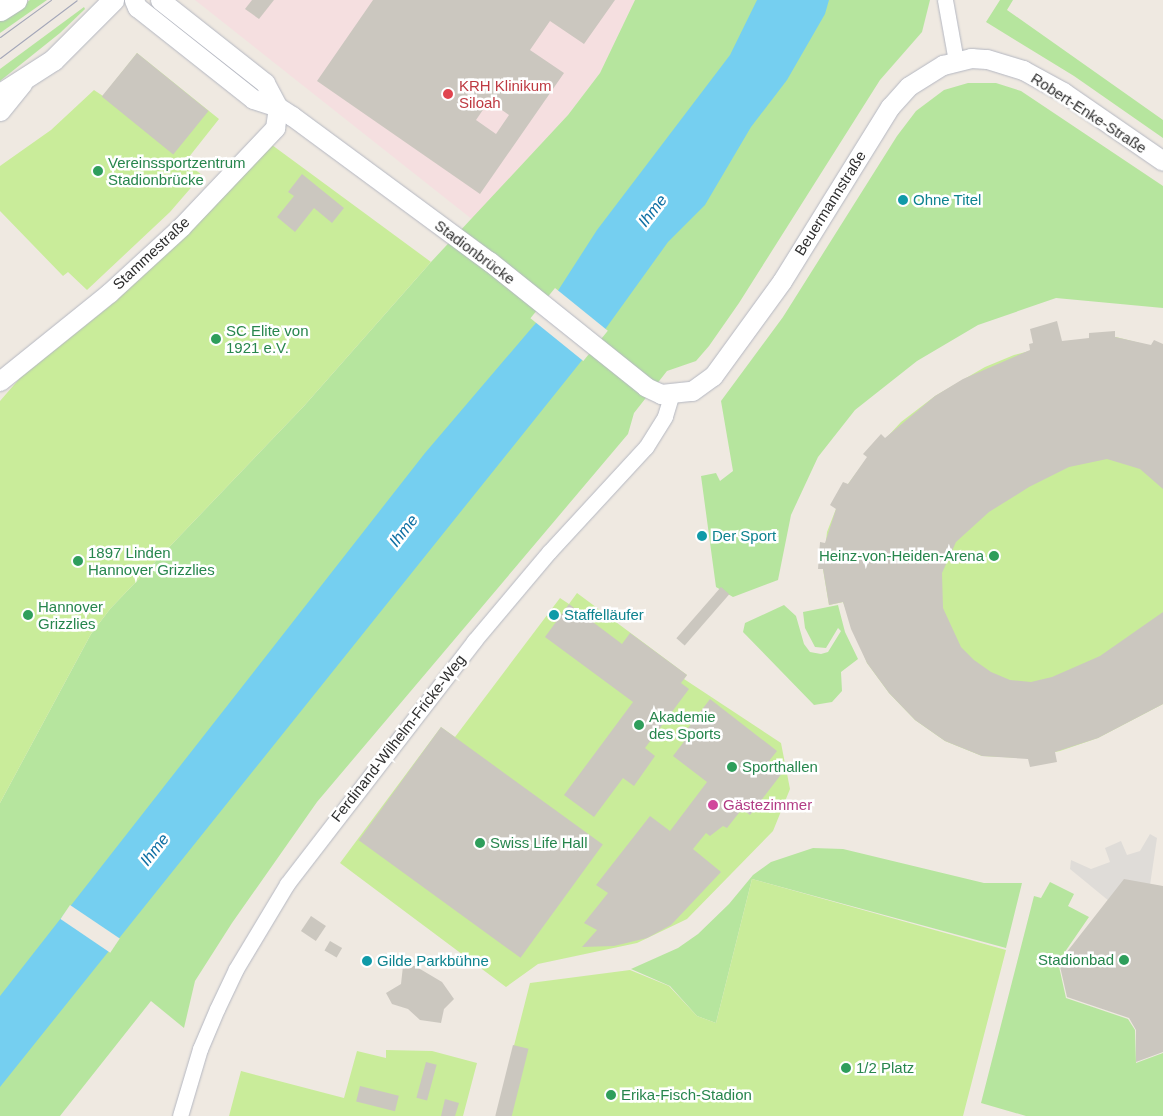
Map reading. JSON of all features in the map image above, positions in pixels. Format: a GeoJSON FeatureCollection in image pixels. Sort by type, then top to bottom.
{"type":"FeatureCollection","features":[{"type":"Feature","properties":{"kind":"main road"},"geometry":{"type":"LineString","coordinates":[[0,10],[16,0]]}},
{"type":"Feature","properties":{"kind":"main road"},"geometry":{"type":"LineString","coordinates":[[0,94],[28,77],[73,42],[113,0]]}},
{"type":"Feature","properties":{"kind":"street","name":"Stadionbrücke"},"geometry":{"type":"LineString","coordinates":[[134,0],[137,7],[253,99],[278,106],[489,261],[646,387],[671,396]]}},
{"type":"Feature","properties":{"kind":"street","name":"Stadionbrücke"},"geometry":{"type":"LineString","coordinates":[[160,0],[265,83],[278,106]]}},
{"type":"Feature","properties":{"kind":"street"},"geometry":{"type":"LineString","coordinates":[[945,0],[956,61]]}},
{"type":"Feature","properties":{"kind":"street","name":"Robert-Enke-Straße"},"geometry":{"type":"LineString","coordinates":[[956,61],[987,59],[1023,70],[1063,92],[1163,162]]}},
{"type":"Feature","properties":{"kind":"street","name":"Beuermannstraße"},"geometry":{"type":"LineString","coordinates":[[671,396],[692,391],[703,384],[726,360],[782,281],[890,107],[926,73],[956,61]]}},
{"type":"Feature","properties":{"kind":"street"},"geometry":{"type":"LineString","coordinates":[[0,111],[28,77]]}},
{"type":"Feature","properties":{"kind":"street","name":"Stammestraße"},"geometry":{"type":"LineString","coordinates":[[0,381],[109,293],[181,227],[275,128],[278,106]]}},
{"type":"Feature","properties":{"kind":"street","name":"Ferdinand-Wilhelm-Fricke-Weg"},"geometry":{"type":"LineString","coordinates":[[180,1116],[200,1049],[217,1009],[240,961],[287,884],[497,613],[646,447],[665,416],[671,396]]}},
{"type":"Feature","properties":{"kind":"shaded area","name":"KRH Klinikum Siloah"},"geometry":{"type":"Polygon","coordinates":[[[195,0],[635,0],[600,73],[568,115],[473,220],[195,0]]]}},
{"type":"Feature","properties":{"kind":"shaded area"},"geometry":{"type":"Polygon","coordinates":[[[1150,834],[1157,838],[1150,885],[1109,901],[1070,869],[1071,860],[1091,869],[1110,862],[1105,848],[1121,841],[1127,855],[1140,851],[1150,834]]]}},
{"type":"Feature","properties":{"kind":"green space"},"geometry":{"type":"Polygon","coordinates":[[[30,0],[47,0],[0,33],[0,20],[30,0]]]}},
{"type":"Feature","properties":{"kind":"green space"},"geometry":{"type":"Polygon","coordinates":[[[635,0],[930,0],[922,32],[880,80],[739,303],[709,346],[696,361],[667,371],[634,413],[628,434],[317,802],[232,923],[195,981],[184,1028],[151,1001],[60,1116],[0,1116],[0,803],[91,634],[110,609],[304,406],[431,262],[568,115],[600,73],[635,0]]]}},
{"type":"Feature","properties":{"kind":"green space"},"geometry":{"type":"Polygon","coordinates":[[[1000,0],[1013,0],[1007,10],[1163,120],[1163,138],[1074,76],[986,22],[1000,0]]]}},
{"type":"Feature","properties":{"kind":"green space"},"geometry":{"type":"Polygon","coordinates":[[[84,7],[85,9],[60,33],[0,81],[0,69],[84,7]]]}},
{"type":"Feature","properties":{"kind":"green space","name":"Vereinssportzentrum Stadionbrücke"},"geometry":{"type":"Polygon","coordinates":[[[137,53],[219,119],[185,162],[202,175],[170,212],[87,290],[68,272],[63,276],[0,211],[0,166],[51,130],[94,90],[103,96],[137,53]]]}},
{"type":"Feature","properties":{"kind":"green space"},"geometry":{"type":"Polygon","coordinates":[[[968,83],[996,83],[1021,91],[1163,186],[1163,308],[1056,298],[978,325],[917,361],[855,410],[818,457],[791,515],[778,580],[733,597],[716,587],[701,476],[716,473],[720,481],[733,471],[721,401],[783,317],[897,136],[916,111],[944,90],[968,83]]]}},
{"type":"Feature","properties":{"kind":"green space","name":"SC Elite von 1921 e.V."},"geometry":{"type":"Polygon","coordinates":[[[272,145],[431,262],[304,406],[110,609],[91,634],[0,803],[0,401],[20,378],[117,300],[188,234],[272,145]]]}},
{"type":"Feature","properties":{"kind":"green space","name":"Heinz-von-Heiden-Arena"},"geometry":{"type":"Polygon","coordinates":[[[1116,337],[1163,349],[1163,704],[1098,738],[1060,751],[1022,758],[982,756],[945,741],[915,720],[889,693],[867,663],[843,602],[829,605],[823,569],[827,532],[843,491],[865,461],[901,422],[935,396],[985,367],[1014,355],[1068,341],[1116,337]]]}},
{"type":"Feature","properties":{"kind":"green space"},"geometry":{"type":"Polygon","coordinates":[[[577,593],[687,675],[684,679],[781,743],[790,789],[773,831],[687,919],[637,943],[538,964],[506,987],[340,863],[441,727],[455,737],[560,598],[569,604],[577,593]]]}},
{"type":"Feature","properties":{"kind":"green space"},"geometry":{"type":"Polygon","coordinates":[[[784,605],[796,616],[804,644],[810,652],[821,654],[828,652],[841,631],[838,628],[826,648],[815,647],[805,628],[803,612],[838,605],[845,632],[858,659],[841,672],[842,691],[832,702],[814,705],[743,632],[745,623],[784,605]]]}},
{"type":"Feature","properties":{"kind":"green space"},"geometry":{"type":"Polygon","coordinates":[[[813,848],[843,849],[984,883],[1022,883],[1006,948],[752,879],[716,1023],[697,1016],[670,986],[631,969],[678,948],[698,934],[729,904],[753,875],[771,862],[813,848]]]}},
{"type":"Feature","properties":{"kind":"green space"},"geometry":{"type":"Polygon","coordinates":[[[752,879],[1006,950],[963,1116],[496,1116],[530,983],[630,970],[669,986],[697,1016],[716,1023],[752,879]]]}},
{"type":"Feature","properties":{"kind":"green space"},"geometry":{"type":"Polygon","coordinates":[[[1050,882],[1074,894],[1068,906],[1089,917],[1058,962],[1066,998],[1128,1019],[1135,1030],[1136,1063],[1163,1053],[1163,1116],[1026,1116],[981,1103],[1034,896],[1041,898],[1050,882]]]}},
{"type":"Feature","properties":{"kind":"green space"},"geometry":{"type":"Polygon","coordinates":[[[386,1050],[432,1051],[477,1063],[463,1116],[229,1116],[241,1071],[344,1098],[357,1051],[386,1058],[386,1050]]]}},
{"type":"Feature","properties":{"kind":"water","name":"Ihme"},"geometry":{"type":"Polygon","coordinates":[[[757,0],[829,0],[825,14],[787,80],[751,127],[705,205],[668,242],[591,349],[0,1087],[0,996],[425,453],[541,317],[597,230],[730,55],[757,0]]]}},
{"type":"Feature","properties":{"kind":"pier"},"geometry":{"type":"Polygon","coordinates":[[[555,288],[608,331],[583,361],[530,318],[555,288]]]}},
{"type":"Feature","properties":{"kind":"pier"},"geometry":{"type":"Polygon","coordinates":[[[70,905],[120,939],[110,953],[60,919],[70,905]]]}},
{"type":"Feature","properties":{"kind":"building"},"geometry":{"type":"Polygon","coordinates":[[[252,0],[274,0],[259,19],[245,9],[252,0]]]}},
{"type":"Feature","properties":{"kind":"building","name":"KRH Klinikum Siloah"},"geometry":{"type":"Polygon","coordinates":[[[373,0],[615,0],[584,44],[550,21],[530,50],[564,73],[480,194],[317,81],[373,0]],[[489,101],[476,120],[496,134],[509,115],[489,101]]]}},
{"type":"Feature","properties":{"kind":"building"},"geometry":{"type":"Polygon","coordinates":[[[137,53],[208,111],[173,154],[102,97],[137,53]]]}},
{"type":"Feature","properties":{"kind":"building"},"geometry":{"type":"Polygon","coordinates":[[[302,174],[344,208],[332,223],[314,208],[295,232],[277,217],[294,196],[288,192],[302,174]]]}},
{"type":"Feature","properties":{"kind":"building","name":"Heinz-von-Heiden-Arena"},"geometry":{"type":"Polygon","coordinates":[[[1057,321],[1062,341],[1089,338],[1089,333],[1115,331],[1115,337],[1151,345],[1154,340],[1163,344],[1163,489],[1140,469],[1107,459],[1069,467],[1029,487],[989,512],[956,542],[942,573],[943,608],[961,647],[974,660],[991,672],[1010,680],[1031,682],[1052,677],[1100,656],[1163,612],[1163,704],[1098,738],[1055,752],[1057,762],[1030,767],[1028,759],[982,756],[945,741],[915,720],[889,693],[867,663],[851,629],[843,602],[829,605],[823,569],[818,569],[820,542],[825,543],[836,509],[830,505],[843,482],[848,484],[867,457],[863,454],[881,434],[885,438],[935,396],[963,379],[1030,350],[1029,344],[1033,343],[1030,329],[1057,321]]]}},
{"type":"Feature","properties":{"kind":"building"},"geometry":{"type":"Polygon","coordinates":[[[721,587],[729,594],[685,646],[676,638],[721,587]]]}},
{"type":"Feature","properties":{"kind":"building","name":"Akademie des Sports"},"geometry":{"type":"Polygon","coordinates":[[[569,604],[622,644],[630,633],[687,675],[681,683],[689,689],[645,748],[655,756],[634,786],[623,778],[594,817],[564,795],[633,702],[545,637],[569,604]]]}},
{"type":"Feature","properties":{"kind":"building"},"geometry":{"type":"Polygon","coordinates":[[[710,699],[777,751],[769,761],[783,772],[750,815],[742,809],[727,828],[723,826],[710,836],[706,833],[693,849],[721,872],[671,925],[647,938],[614,946],[582,947],[597,930],[584,923],[608,893],[596,885],[650,816],[670,831],[707,782],[673,756],[689,735],[685,732],[710,699]]]}},
{"type":"Feature","properties":{"kind":"building","name":"Swiss Life Hall"},"geometry":{"type":"Polygon","coordinates":[[[441,727],[603,845],[521,958],[359,840],[441,727]]]}},
{"type":"Feature","properties":{"kind":"building","name":"Stadionbad"},"geometry":{"type":"Polygon","coordinates":[[[1124,879],[1163,886],[1163,1052],[1136,1062],[1136,1030],[1129,1018],[1067,997],[1059,962],[1124,879]]]}},
{"type":"Feature","properties":{"kind":"building"},"geometry":{"type":"Polygon","coordinates":[[[311,916],[326,926],[316,941],[301,931],[311,916]]]}},
{"type":"Feature","properties":{"kind":"building"},"geometry":{"type":"Polygon","coordinates":[[[330,941],[342,948],[337,958],[324,951],[330,941]]]}},
{"type":"Feature","properties":{"kind":"building"},"geometry":{"type":"Polygon","coordinates":[[[403,966],[415,966],[442,982],[454,999],[444,1009],[441,1023],[420,1020],[408,1009],[392,1004],[386,993],[401,984],[403,966]]]}},
{"type":"Feature","properties":{"kind":"building"},"geometry":{"type":"Polygon","coordinates":[[[513,1045],[529,1049],[512,1116],[495,1116],[513,1045]]]}},
{"type":"Feature","properties":{"kind":"building"},"geometry":{"type":"Polygon","coordinates":[[[426,1062],[437,1065],[427,1101],[416,1098],[426,1062]]]}},
{"type":"Feature","properties":{"kind":"building"},"geometry":{"type":"Polygon","coordinates":[[[360,1086],[399,1096],[395,1111],[356,1102],[360,1086]]]}},
{"type":"Feature","properties":{"kind":"building"},"geometry":{"type":"Polygon","coordinates":[[[445,1099],[459,1103],[455,1116],[441,1116],[445,1099]]]}},
{"type":"Feature","properties":{"kind":"tram line"},"geometry":{"type":"LineString","coordinates":[[0,37],[51,0]]}},
{"type":"Feature","properties":{"kind":"tram line"},"geometry":{"type":"LineString","coordinates":[[0,58],[77,0]]}},
{"type":"Feature","properties":{"kind":"place","name":"KRH Klinikum Siloah"},"geometry":{"type":"Point","coordinates":[448,94]}},
{"type":"Feature","properties":{"kind":"place","name":"Vereinssportzentrum Stadionbrücke"},"geometry":{"type":"Point","coordinates":[98,171]}},
{"type":"Feature","properties":{"kind":"place","name":"Ohne Titel"},"geometry":{"type":"Point","coordinates":[903,200]}},
{"type":"Feature","properties":{"kind":"place","name":"SC Elite von 1921 e.V."},"geometry":{"type":"Point","coordinates":[216,339]}},
{"type":"Feature","properties":{"kind":"place","name":"Der Sport"},"geometry":{"type":"Point","coordinates":[702,536]}},
{"type":"Feature","properties":{"kind":"place","name":"Heinz-von-Heiden-Arena"},"geometry":{"type":"Point","coordinates":[994,556]}},
{"type":"Feature","properties":{"kind":"place","name":"1897 Linden Hannover Grizzlies"},"geometry":{"type":"Point","coordinates":[78,561]}},
{"type":"Feature","properties":{"kind":"place","name":"Hannover Grizzlies"},"geometry":{"type":"Point","coordinates":[28,615]}},
{"type":"Feature","properties":{"kind":"place","name":"Staffelläufer"},"geometry":{"type":"Point","coordinates":[554,615]}},
{"type":"Feature","properties":{"kind":"place","name":"Akademie des Sports"},"geometry":{"type":"Point","coordinates":[639,725]}},
{"type":"Feature","properties":{"kind":"place","name":"Sporthallen"},"geometry":{"type":"Point","coordinates":[732,767]}},
{"type":"Feature","properties":{"kind":"place","name":"Gästezimmer"},"geometry":{"type":"Point","coordinates":[713,805]}},
{"type":"Feature","properties":{"kind":"place","name":"Swiss Life Hall"},"geometry":{"type":"Point","coordinates":[480,843]}},
{"type":"Feature","properties":{"kind":"place","name":"Stadionbad"},"geometry":{"type":"Point","coordinates":[1124,960]}},
{"type":"Feature","properties":{"kind":"place","name":"Gilde Parkbühne"},"geometry":{"type":"Point","coordinates":[367,961]}},
{"type":"Feature","properties":{"kind":"place","name":"1/2 Platz"},"geometry":{"type":"Point","coordinates":[846,1068]}},
{"type":"Feature","properties":{"kind":"place","name":"Erika-Fisch-Stadion"},"geometry":{"type":"Point","coordinates":[611,1095]}}]}
